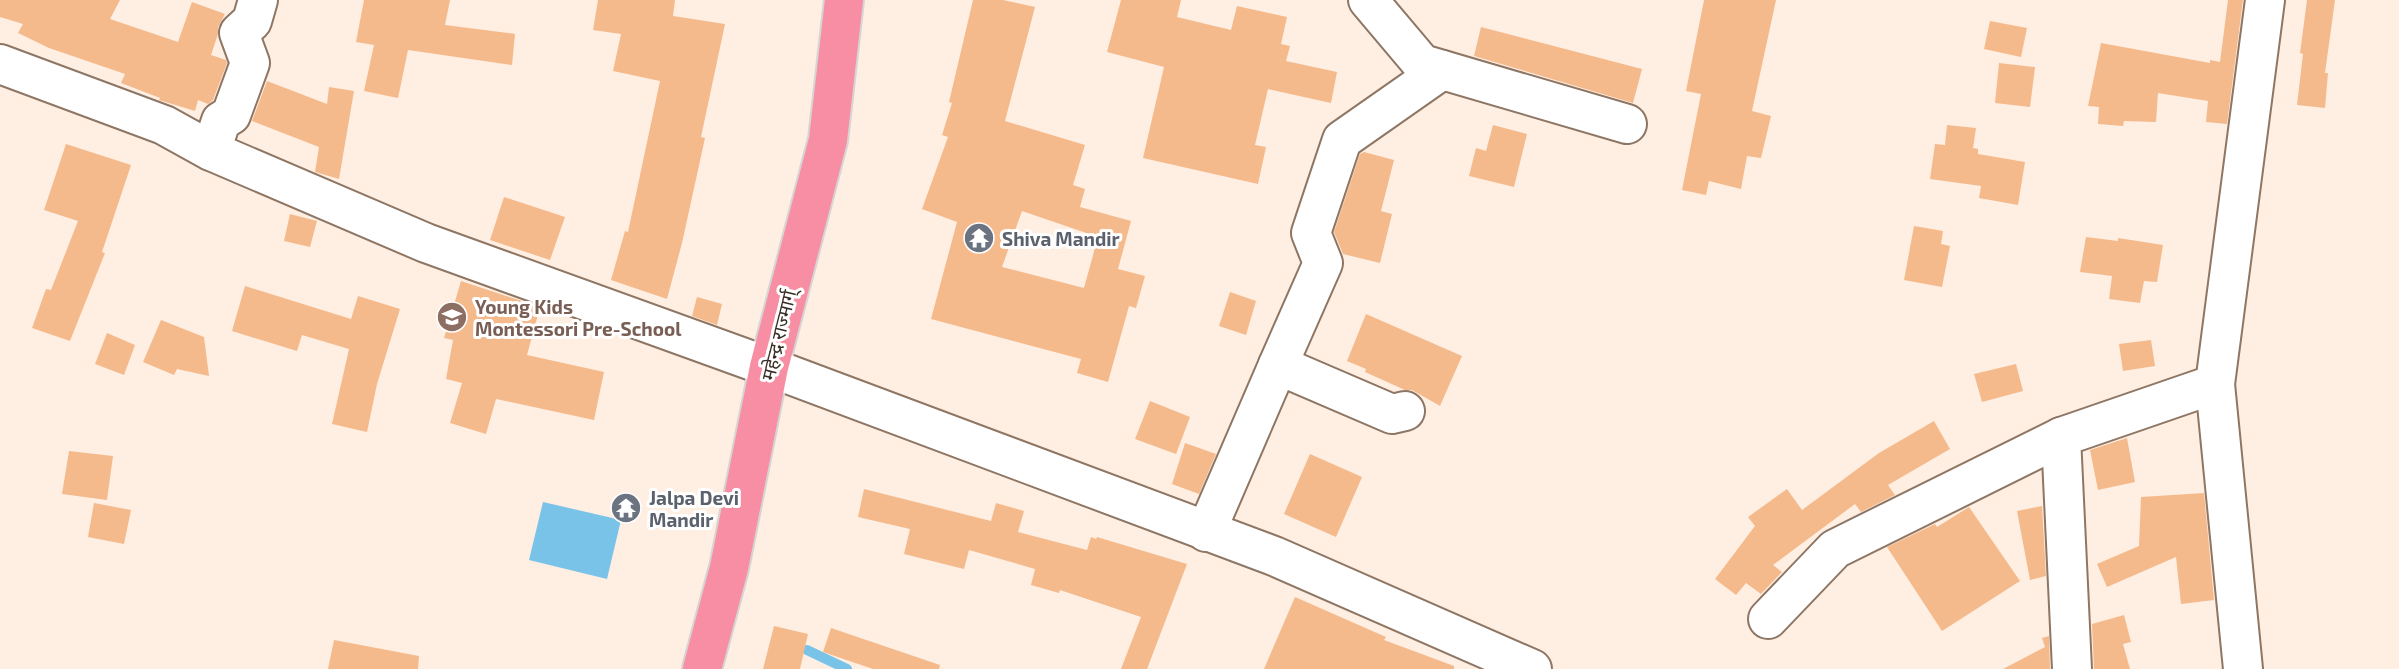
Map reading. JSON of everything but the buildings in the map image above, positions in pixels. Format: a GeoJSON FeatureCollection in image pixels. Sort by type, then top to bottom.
{"type":"FeatureCollection","features":[{"type":"Feature","properties":{"kind":"highway","name":"महेन्द्र राज्मार्ग्"},"geometry":{"type":"LineString","coordinates":[[702,669],[729,568],[769,367],[828,140],[844,0]]}},
{"type":"Feature","properties":{"kind":"street"},"geometry":{"type":"LineString","coordinates":[[211,151],[221,121],[231,115],[250,63],[239,33],[252,21],[258,0]]}},
{"type":"Feature","properties":{"kind":"street"},"geometry":{"type":"LineString","coordinates":[[1368,0],[1422,64],[1627,124]]}},
{"type":"Feature","properties":{"kind":"street"},"geometry":{"type":"LineString","coordinates":[[2243,669],[2215,384],[2265,0]]}},
{"type":"Feature","properties":{"kind":"street"},"geometry":{"type":"LineString","coordinates":[[0,64],[164,125],[211,151],[426,243],[769,367],[1274,556],[1532,669]]}},
{"type":"Feature","properties":{"kind":"street"},"geometry":{"type":"LineString","coordinates":[[1206,532],[1324,263],[1311,233],[1342,140],[1442,70]]}},
{"type":"Feature","properties":{"kind":"street"},"geometry":{"type":"LineString","coordinates":[[1278,365],[1392,414],[1405,411]]}},
{"type":"Feature","properties":{"kind":"street"},"geometry":{"type":"LineString","coordinates":[[1768,619],[1835,549],[2061,437],[2215,384]]}},
{"type":"Feature","properties":{"kind":"street"},"geometry":{"type":"LineString","coordinates":[[2061,437],[2072,669]]}},
{"type":"Feature","properties":{"kind":"water"},"geometry":{"type":"Polygon","coordinates":[[[543,502],[621,520],[607,579],[529,560],[543,502]]]}},
{"type":"Feature","properties":{"kind":"waterway"},"geometry":{"type":"LineString","coordinates":[[807,650],[847,669]]}},
{"type":"Feature","properties":{"kind":"place","name":"Shiva Mandir"},"geometry":{"type":"Point","coordinates":[979,238]}},
{"type":"Feature","properties":{"kind":"place","name":"Young Kids Montessori Pre-School"},"geometry":{"type":"Point","coordinates":[452,317]}},
{"type":"Feature","properties":{"kind":"place","name":"Jalpa Devi Mandir"},"geometry":{"type":"Point","coordinates":[626,508]}}]}
